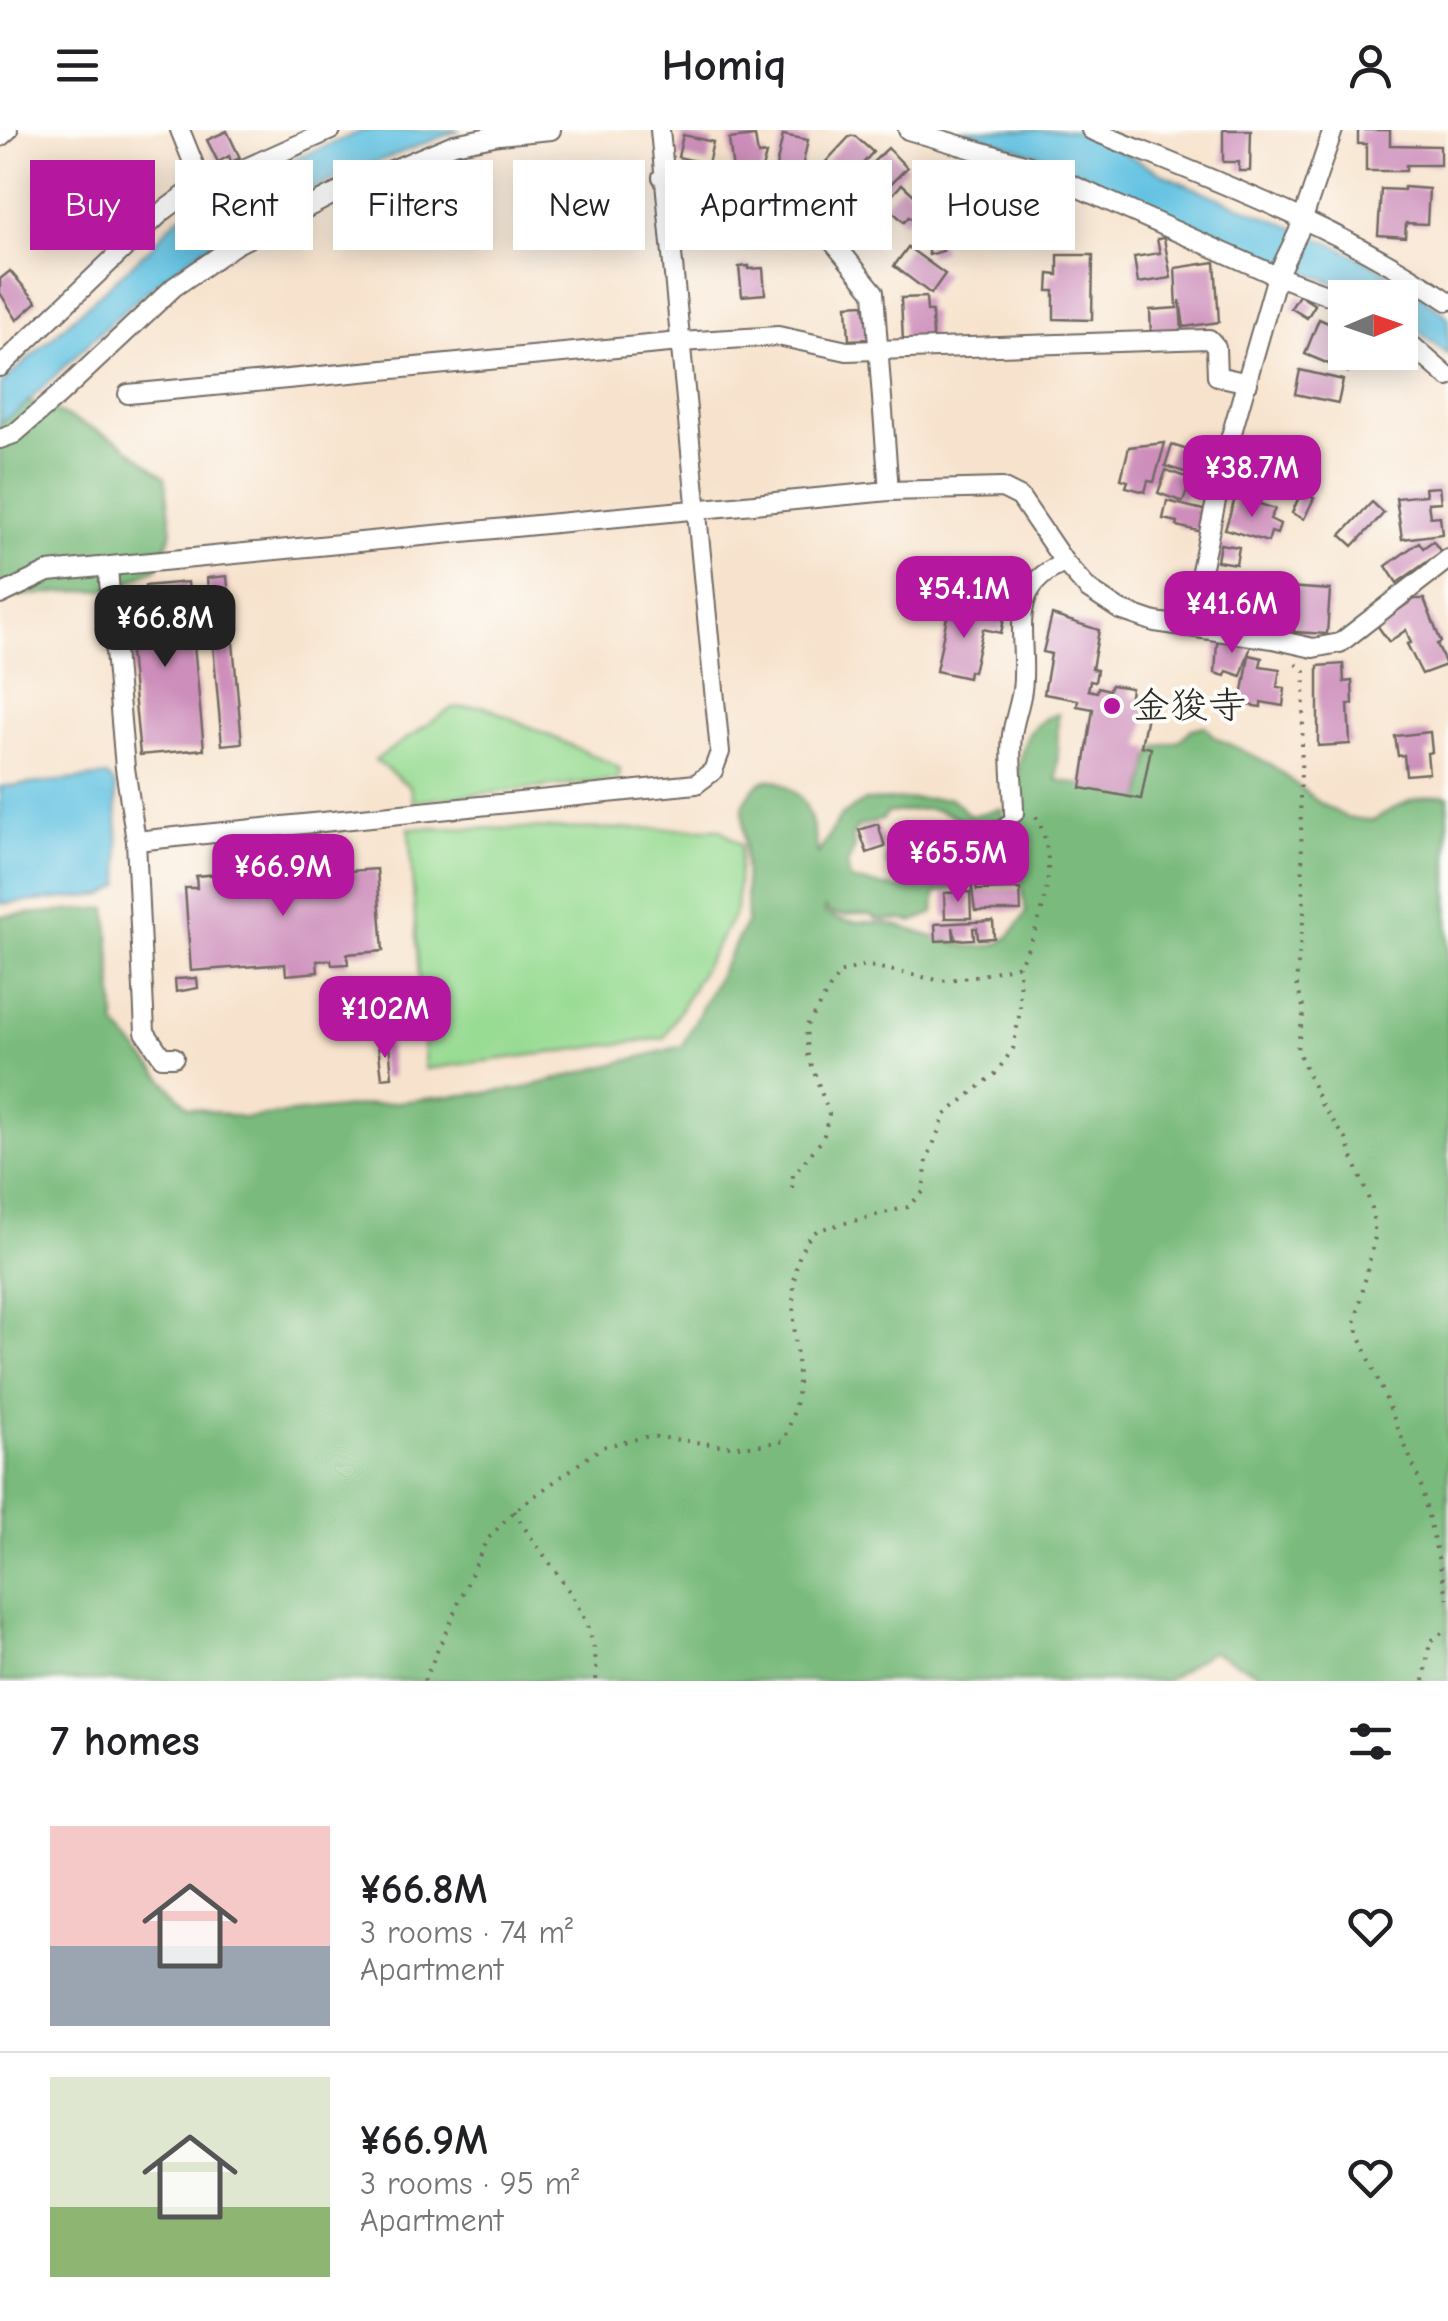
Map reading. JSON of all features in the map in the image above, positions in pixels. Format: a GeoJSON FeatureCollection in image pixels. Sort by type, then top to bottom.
{"type":"FeatureCollection","features":[{"type":"Feature","properties":{"kind":"street"},"geometry":{"type":"LineString","coordinates":[[0,137],[8,130]]}},
{"type":"Feature","properties":{"kind":"street"},"geometry":{"type":"LineString","coordinates":[[180,130],[193,160]]}},
{"type":"Feature","properties":{"kind":"street"},"geometry":{"type":"LineString","coordinates":[[271,160],[331,130]]}},
{"type":"Feature","properties":{"kind":"street"},"geometry":{"type":"LineString","coordinates":[[313,203],[454,144],[551,130]]}},
{"type":"Feature","properties":{"kind":"street"},"geometry":{"type":"LineString","coordinates":[[136,841],[696,784],[713,771],[720,752],[660,130]]}},
{"type":"Feature","properties":{"kind":"street"},"geometry":{"type":"LineString","coordinates":[[908,130],[1028,165],[1328,293]]}},
{"type":"Feature","properties":{"kind":"street"},"geometry":{"type":"LineString","coordinates":[[1090,130],[1412,276],[1448,301]]}},
{"type":"Feature","properties":{"kind":"street"},"geometry":{"type":"LineString","coordinates":[[1189,626],[1227,450],[1280,270],[1300,226],[1333,130]]}},
{"type":"Feature","properties":{"kind":"street"},"geometry":{"type":"LineString","coordinates":[[0,366],[175,202]]}},
{"type":"Feature","properties":{"kind":"street"},"geometry":{"type":"LineString","coordinates":[[0,439],[14,434],[174,286],[219,250]]}},
{"type":"Feature","properties":{"kind":"street"},"geometry":{"type":"LineString","coordinates":[[839,250],[874,292],[889,491]]}},
{"type":"Feature","properties":{"kind":"street"},"geometry":{"type":"LineString","coordinates":[[128,394],[778,336],[847,351],[878,352],[1209,339],[1216,347],[1217,376],[1248,383]]}},
{"type":"Feature","properties":{"kind":"street"},"geometry":{"type":"LineString","coordinates":[[1418,351],[1448,377]]}},
{"type":"Feature","properties":{"kind":"street"},"geometry":{"type":"LineString","coordinates":[[0,595],[48,572],[889,491],[1002,488],[1020,497],[1065,563],[1088,589],[1120,610],[1155,622],[1313,648],[1340,643],[1448,559]]}},
{"type":"Feature","properties":{"kind":"street"},"geometry":{"type":"LineString","coordinates":[[1014,803],[1012,736],[1023,687],[1020,636],[1025,599],[1033,582],[1046,570],[1065,563]]}},
{"type":"Feature","properties":{"kind":"street"},"geometry":{"type":"LineString","coordinates":[[108,569],[125,768],[136,841],[145,1032],[162,1057],[174,1058]]}},
{"type":"Feature","properties":{"kind":"lane"},"geometry":{"type":"LineString","coordinates":[[930,828],[1001,827],[1014,803]]}},
{"type":"Feature","properties":{"kind":"path"},"geometry":{"type":"LineString","coordinates":[[1294,663],[1304,671],[1300,797],[1304,913],[1296,982],[1304,1011],[1297,1050],[1322,1104],[1346,1139],[1372,1208],[1376,1237],[1355,1324],[1420,1482],[1448,1598]]}},
{"type":"Feature","properties":{"kind":"path"},"geometry":{"type":"LineString","coordinates":[[424,1681],[486,1541],[514,1512],[602,1447],[650,1436],[725,1446],[784,1441],[798,1382],[794,1279],[809,1236],[818,1230],[908,1207],[923,1192],[928,1160],[945,1116],[995,1074],[1014,1049],[1020,1011],[1020,965],[1038,932],[1048,893],[1045,845],[1036,814],[1014,803]]}},
{"type":"Feature","properties":{"kind":"path"},"geometry":{"type":"LineString","coordinates":[[792,1188],[793,1176],[823,1139],[830,1114],[808,1056],[806,1028],[839,972],[865,965],[942,981],[1020,965]]}},
{"type":"Feature","properties":{"kind":"path"},"geometry":{"type":"LineString","coordinates":[[514,1512],[536,1549],[579,1604],[597,1659],[596,1681]]}},
{"type":"Feature","properties":{"kind":"path"},"geometry":{"type":"LineString","coordinates":[[1424,1681],[1430,1641],[1448,1629]]}},
{"type":"Feature","properties":{"kind":"green space"},"geometry":{"type":"Polygon","coordinates":[[[0,401],[38,403],[119,441],[165,477],[172,531],[158,567],[116,589],[0,597],[0,401]]]}},
{"type":"Feature","properties":{"kind":"green space"},"geometry":{"type":"Polygon","coordinates":[[[484,706],[612,764],[620,769],[619,779],[413,801],[410,787],[375,760],[452,708],[484,706]]]}},
{"type":"Feature","properties":{"kind":"green space"},"geometry":{"type":"Polygon","coordinates":[[[1058,714],[1057,780],[1142,798],[1150,758],[1157,747],[1179,741],[1192,729],[1205,726],[1213,736],[1270,764],[1321,804],[1346,817],[1373,821],[1408,802],[1448,796],[1448,1681],[1276,1681],[1211,1651],[1166,1681],[0,1681],[0,916],[107,908],[116,1026],[188,1107],[246,1118],[520,1089],[682,1046],[747,921],[743,806],[765,781],[777,781],[801,799],[811,820],[818,854],[841,816],[865,801],[951,798],[970,816],[1001,809],[1004,815],[998,822],[969,823],[938,810],[924,809],[887,813],[883,819],[857,827],[852,838],[855,848],[847,864],[850,880],[901,889],[920,874],[914,864],[905,864],[904,870],[893,873],[887,865],[887,855],[910,840],[938,840],[952,833],[956,839],[951,864],[961,886],[935,893],[934,913],[912,922],[883,920],[867,914],[838,915],[825,908],[825,913],[841,920],[886,923],[961,945],[988,946],[1005,940],[1026,913],[1017,819],[1019,767],[1031,731],[1046,718],[1058,714]]]}},
{"type":"Feature","properties":{"kind":"green space"},"geometry":{"type":"Polygon","coordinates":[[[409,828],[720,829],[741,845],[736,911],[664,1038],[425,1069],[409,828]]]}},
{"type":"Feature","properties":{"kind":"water"},"geometry":{"type":"Polygon","coordinates":[[[364,130],[460,130],[381,160],[333,160],[333,181],[313,189],[313,160],[293,160],[364,130]]]}},
{"type":"Feature","properties":{"kind":"water"},"geometry":{"type":"Polygon","coordinates":[[[961,130],[1075,131],[1178,181],[1319,238],[1399,280],[1328,281],[1120,195],[1075,172],[1075,160],[1047,158],[961,130]]]}},
{"type":"Feature","properties":{"kind":"water"},"geometry":{"type":"Polygon","coordinates":[[[175,220],[175,250],[202,250],[128,307],[19,410],[0,422],[0,385],[148,250],[155,250],[155,242],[175,220]]]}},
{"type":"Feature","properties":{"kind":"water"},"geometry":{"type":"Polygon","coordinates":[[[1418,293],[1448,317],[1448,355],[1418,331],[1418,293]]]}},
{"type":"Feature","properties":{"kind":"water"},"geometry":{"type":"Polygon","coordinates":[[[107,776],[115,785],[121,884],[105,895],[0,904],[0,787],[107,776]]]}},
{"type":"Feature","properties":{"kind":"building"},"geometry":{"type":"Polygon","coordinates":[[[1223,130],[1251,130],[1250,171],[1239,171],[1239,162],[1223,162],[1223,130]]]}},
{"type":"Feature","properties":{"kind":"building"},"geometry":{"type":"Polygon","coordinates":[[[1358,130],[1390,130],[1390,145],[1440,146],[1440,165],[1406,165],[1406,171],[1366,171],[1366,144],[1358,144],[1358,130]]]}},
{"type":"Feature","properties":{"kind":"building"},"geometry":{"type":"Polygon","coordinates":[[[227,131],[240,158],[217,160],[207,140],[227,131]]]}},
{"type":"Feature","properties":{"kind":"building"},"geometry":{"type":"Polygon","coordinates":[[[683,135],[713,142],[709,160],[678,157],[683,135]]]}},
{"type":"Feature","properties":{"kind":"building"},"geometry":{"type":"Polygon","coordinates":[[[783,135],[808,140],[804,160],[778,160],[783,135]]]}},
{"type":"Feature","properties":{"kind":"building"},"geometry":{"type":"Polygon","coordinates":[[[755,136],[758,155],[766,154],[764,160],[732,160],[729,139],[755,136]]]}},
{"type":"Feature","properties":{"kind":"building"},"geometry":{"type":"Polygon","coordinates":[[[850,136],[873,152],[866,160],[828,160],[850,136]]]}},
{"type":"Feature","properties":{"kind":"building"},"geometry":{"type":"Polygon","coordinates":[[[888,148],[907,168],[892,182],[892,160],[875,160],[888,148]]]}},
{"type":"Feature","properties":{"kind":"building"},"geometry":{"type":"Polygon","coordinates":[[[902,184],[912,193],[912,219],[909,217],[904,222],[892,211],[892,195],[902,184]]]}},
{"type":"Feature","properties":{"kind":"building"},"geometry":{"type":"Polygon","coordinates":[[[1381,189],[1429,189],[1427,224],[1406,223],[1405,237],[1378,235],[1381,189]]]}},
{"type":"Feature","properties":{"kind":"building"},"geometry":{"type":"Polygon","coordinates":[[[1164,238],[1171,278],[1138,283],[1134,257],[1160,253],[1157,239],[1164,238]]]}},
{"type":"Feature","properties":{"kind":"building"},"geometry":{"type":"Polygon","coordinates":[[[908,247],[945,274],[931,294],[894,266],[908,247]]]}},
{"type":"Feature","properties":{"kind":"building"},"geometry":{"type":"Polygon","coordinates":[[[1058,255],[1093,255],[1092,320],[1054,319],[1054,291],[1048,291],[1049,274],[1058,275],[1058,255]]]}},
{"type":"Feature","properties":{"kind":"building"},"geometry":{"type":"Polygon","coordinates":[[[1215,262],[1219,322],[1184,327],[1180,300],[1182,333],[1151,335],[1150,310],[1177,308],[1175,268],[1215,262]]]}},
{"type":"Feature","properties":{"kind":"building"},"geometry":{"type":"Polygon","coordinates":[[[739,267],[763,268],[765,294],[742,296],[739,267]]]}},
{"type":"Feature","properties":{"kind":"building"},"geometry":{"type":"Polygon","coordinates":[[[10,271],[37,302],[17,320],[0,293],[0,279],[10,271]]]}},
{"type":"Feature","properties":{"kind":"building"},"geometry":{"type":"Polygon","coordinates":[[[1299,295],[1315,305],[1307,318],[1291,308],[1299,295]]]}},
{"type":"Feature","properties":{"kind":"building"},"geometry":{"type":"Polygon","coordinates":[[[926,297],[927,311],[932,311],[933,340],[903,342],[901,298],[926,297]]]}},
{"type":"Feature","properties":{"kind":"building"},"geometry":{"type":"Polygon","coordinates":[[[864,304],[869,339],[849,340],[847,305],[864,304]]]}},
{"type":"Feature","properties":{"kind":"building"},"geometry":{"type":"Polygon","coordinates":[[[1319,319],[1328,323],[1328,364],[1305,354],[1319,319]]]}},
{"type":"Feature","properties":{"kind":"building"},"geometry":{"type":"Polygon","coordinates":[[[1300,370],[1343,380],[1338,403],[1295,394],[1300,370]]]}},
{"type":"Feature","properties":{"kind":"building"},"geometry":{"type":"Polygon","coordinates":[[[1165,443],[1154,482],[1148,481],[1145,492],[1126,487],[1128,481],[1121,479],[1129,447],[1165,443]]]}},
{"type":"Feature","properties":{"kind":"building"},"geometry":{"type":"Polygon","coordinates":[[[1172,445],[1219,460],[1213,481],[1165,466],[1172,445]]]}},
{"type":"Feature","properties":{"kind":"building"},"geometry":{"type":"Polygon","coordinates":[[[1166,470],[1191,479],[1183,502],[1158,493],[1166,470]]]}},
{"type":"Feature","properties":{"kind":"building"},"geometry":{"type":"Polygon","coordinates":[[[1439,487],[1441,502],[1428,503],[1430,517],[1440,516],[1442,534],[1402,539],[1396,498],[1426,495],[1425,488],[1439,487]]]}},
{"type":"Feature","properties":{"kind":"building"},"geometry":{"type":"Polygon","coordinates":[[[1301,492],[1314,498],[1304,519],[1292,513],[1301,492]]]}},
{"type":"Feature","properties":{"kind":"building"},"geometry":{"type":"Polygon","coordinates":[[[1236,496],[1275,509],[1270,519],[1280,524],[1277,534],[1271,532],[1268,542],[1225,529],[1236,496]]]}},
{"type":"Feature","properties":{"kind":"building"},"geometry":{"type":"Polygon","coordinates":[[[1167,501],[1207,511],[1202,532],[1163,519],[1167,501]]]}},
{"type":"Feature","properties":{"kind":"building"},"geometry":{"type":"Polygon","coordinates":[[[1372,502],[1384,513],[1353,546],[1341,535],[1372,502]]]}},
{"type":"Feature","properties":{"kind":"building"},"geometry":{"type":"Polygon","coordinates":[[[1433,541],[1441,552],[1397,583],[1386,566],[1419,542],[1423,548],[1433,541]]]}},
{"type":"Feature","properties":{"kind":"building"},"geometry":{"type":"Polygon","coordinates":[[[1220,544],[1239,547],[1236,564],[1217,561],[1220,544]]]}},
{"type":"Feature","properties":{"kind":"building"},"geometry":{"type":"Polygon","coordinates":[[[227,576],[242,743],[222,745],[207,578],[227,576]]]}},
{"type":"Feature","properties":{"kind":"building"},"geometry":{"type":"Polygon","coordinates":[[[188,582],[204,749],[140,755],[125,600],[146,598],[145,586],[188,582]]]}},
{"type":"Feature","properties":{"kind":"building"},"geometry":{"type":"Polygon","coordinates":[[[1287,587],[1330,590],[1327,634],[1294,632],[1296,610],[1285,609],[1287,587]]]}},
{"type":"Feature","properties":{"kind":"building"},"geometry":{"type":"Polygon","coordinates":[[[1414,599],[1424,599],[1446,665],[1422,674],[1407,644],[1411,643],[1406,630],[1389,642],[1377,625],[1414,599]]]}},
{"type":"Feature","properties":{"kind":"building"},"geometry":{"type":"Polygon","coordinates":[[[949,607],[1004,619],[1001,633],[983,629],[973,672],[969,671],[968,678],[936,671],[949,607]]]}},
{"type":"Feature","properties":{"kind":"building"},"geometry":{"type":"Polygon","coordinates":[[[1052,615],[1099,630],[1092,669],[1097,670],[1095,682],[1090,681],[1088,690],[1109,690],[1111,685],[1131,688],[1130,696],[1150,700],[1141,746],[1151,748],[1141,799],[1081,788],[1093,709],[1077,706],[1078,700],[1044,694],[1051,654],[1043,652],[1052,615]]]}},
{"type":"Feature","properties":{"kind":"building"},"geometry":{"type":"Polygon","coordinates":[[[1223,638],[1252,643],[1241,676],[1227,671],[1225,676],[1215,673],[1217,643],[1223,638]]]}},
{"type":"Feature","properties":{"kind":"building"},"geometry":{"type":"Polygon","coordinates":[[[1249,655],[1262,658],[1260,666],[1280,669],[1277,687],[1285,688],[1283,706],[1241,704],[1249,655]]]}},
{"type":"Feature","properties":{"kind":"building"},"geometry":{"type":"Polygon","coordinates":[[[1343,664],[1344,682],[1352,681],[1353,704],[1348,704],[1350,744],[1318,746],[1318,666],[1343,664]]]}},
{"type":"Feature","properties":{"kind":"building"},"geometry":{"type":"Polygon","coordinates":[[[1430,732],[1429,773],[1406,775],[1404,755],[1398,756],[1395,736],[1430,732]]]}},
{"type":"Feature","properties":{"kind":"building"},"geometry":{"type":"Polygon","coordinates":[[[878,824],[885,847],[867,853],[859,830],[878,824]]]}},
{"type":"Feature","properties":{"kind":"building"},"geometry":{"type":"Polygon","coordinates":[[[947,846],[949,861],[926,863],[924,849],[947,846]]]}},
{"type":"Feature","properties":{"kind":"building"},"geometry":{"type":"Polygon","coordinates":[[[993,849],[994,879],[975,882],[977,890],[1020,889],[1021,911],[975,911],[971,882],[963,882],[962,850],[993,849]]]}},
{"type":"Feature","properties":{"kind":"building"},"geometry":{"type":"Polygon","coordinates":[[[291,868],[292,875],[377,869],[383,951],[347,954],[348,964],[317,961],[318,972],[286,975],[285,964],[191,971],[185,888],[197,888],[196,876],[291,868]]]}},
{"type":"Feature","properties":{"kind":"building"},"geometry":{"type":"Polygon","coordinates":[[[970,892],[971,918],[945,918],[944,893],[970,892]]]}},
{"type":"Feature","properties":{"kind":"building"},"geometry":{"type":"Polygon","coordinates":[[[993,921],[994,938],[978,939],[977,928],[973,928],[974,939],[956,940],[953,927],[954,940],[936,941],[935,924],[993,921]]]}},
{"type":"Feature","properties":{"kind":"building"},"geometry":{"type":"Polygon","coordinates":[[[197,978],[198,988],[176,992],[175,979],[197,978]]]}},
{"type":"Feature","properties":{"kind":"building"},"geometry":{"type":"Polygon","coordinates":[[[389,1044],[392,1077],[382,1078],[378,1045],[389,1044]]]}},
{"type":"Feature","properties":{"kind":"place","name":"金狻寺"},"geometry":{"type":"Point","coordinates":[1112,706]}}]}
